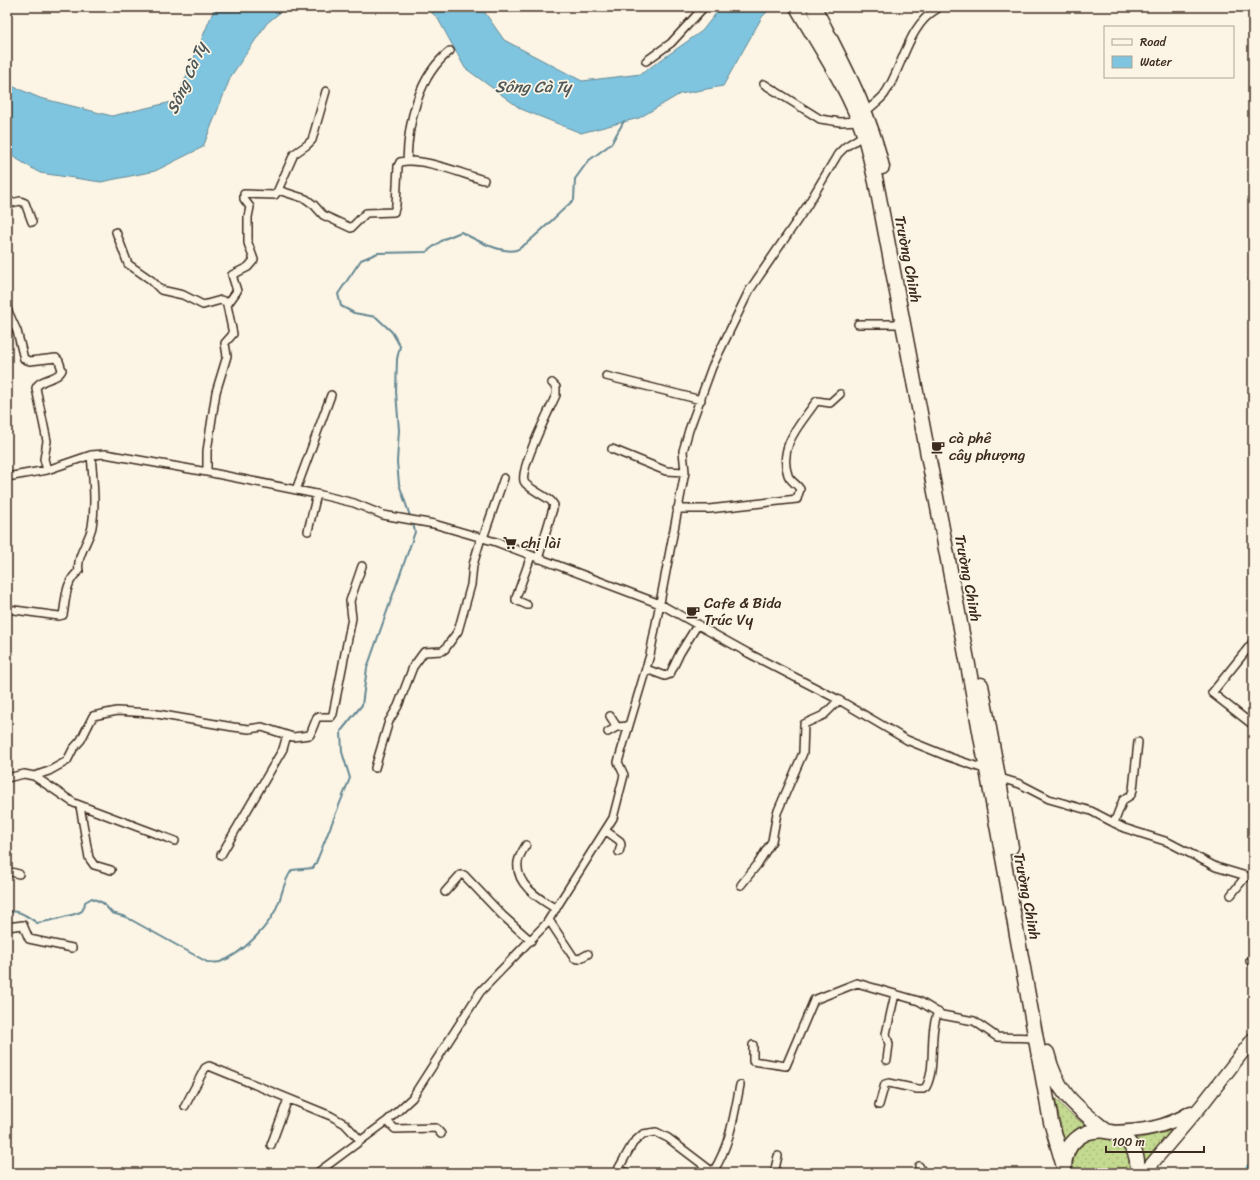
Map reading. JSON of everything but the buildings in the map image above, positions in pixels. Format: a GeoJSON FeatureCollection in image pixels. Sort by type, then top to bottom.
{"type":"FeatureCollection","features":[{"type":"Feature","properties":{"kind":"highway","name":"Trường Chinh"},"geometry":{"type":"LineString","coordinates":[[814,7],[862,116],[864,135],[876,182],[968,665],[1051,1122],[1064,1170]]}},
{"type":"Feature","properties":{"kind":"highway","name":"Trường Chinh"},"geometry":{"type":"LineString","coordinates":[[798,8],[877,144],[886,183],[934,449],[998,777],[1046,1047],[1052,1069],[1056,1080],[1066,1096],[1108,1131],[1124,1138],[1133,1150],[1137,1164],[1137,1173]]}},
{"type":"Feature","properties":{"kind":"highway"},"geometry":{"type":"LineString","coordinates":[[1064,1170],[1066,1153],[1074,1142],[1091,1131],[1108,1131]]}},
{"type":"Feature","properties":{"kind":"main road"},"geometry":{"type":"LineString","coordinates":[[1144,1173],[1201,1106],[1253,1039]]}},
{"type":"Feature","properties":{"kind":"main road"},"geometry":{"type":"LineString","coordinates":[[1108,1131],[1140,1131],[1162,1126],[1175,1121],[1201,1106]]}},
{"type":"Feature","properties":{"kind":"street"},"geometry":{"type":"LineString","coordinates":[[646,61],[671,43],[704,7]]}},
{"type":"Feature","properties":{"kind":"street"},"geometry":{"type":"LineString","coordinates":[[764,84],[820,119],[840,122],[862,116],[884,94],[897,71],[913,35],[930,13],[937,9],[937,7]]}},
{"type":"Feature","properties":{"kind":"street"},"geometry":{"type":"LineString","coordinates":[[407,161],[408,140],[420,93],[432,72],[450,51]]}},
{"type":"Feature","properties":{"kind":"street"},"geometry":{"type":"LineString","coordinates":[[208,472],[206,451],[216,392],[227,356],[225,343],[233,334],[228,303],[237,291],[232,274],[248,267],[254,260],[248,243],[248,217],[250,207],[243,195],[248,193],[275,194],[294,154],[312,140],[326,91]]}},
{"type":"Feature","properties":{"kind":"street"},"geometry":{"type":"LineString","coordinates":[[317,1173],[387,1121],[412,1098],[480,992],[531,941],[549,920],[613,818],[624,778],[624,774],[618,762],[646,669],[660,604],[684,472],[682,451],[712,367],[749,291],[807,206],[838,154],[845,147],[864,135]]}},
{"type":"Feature","properties":{"kind":"street"},"geometry":{"type":"LineString","coordinates":[[278,190],[306,200],[314,205],[323,215],[351,228],[366,214],[394,212],[396,205],[398,166],[400,162],[407,161],[437,166],[484,180]]}},
{"type":"Feature","properties":{"kind":"street"},"geometry":{"type":"LineString","coordinates":[[7,204],[20,201],[25,203],[32,222]]}},
{"type":"Feature","properties":{"kind":"street"},"geometry":{"type":"LineString","coordinates":[[116,232],[127,262],[152,280],[162,290],[183,295],[203,305],[221,300],[228,303]]}},
{"type":"Feature","properties":{"kind":"street"},"geometry":{"type":"LineString","coordinates":[[1253,280],[1253,285]]}},
{"type":"Feature","properties":{"kind":"street"},"geometry":{"type":"LineString","coordinates":[[7,309],[17,331],[24,359],[30,361],[56,358],[59,361],[62,370],[60,374],[38,384],[36,388],[47,441],[44,459],[47,470]]}},
{"type":"Feature","properties":{"kind":"street"},"geometry":{"type":"LineString","coordinates":[[858,324],[903,324]]}},
{"type":"Feature","properties":{"kind":"street"},"geometry":{"type":"LineString","coordinates":[[606,376],[700,400]]}},
{"type":"Feature","properties":{"kind":"street"},"geometry":{"type":"LineString","coordinates":[[538,559],[554,505],[551,501],[525,484],[524,479],[529,456],[556,395],[556,387],[552,383]]}},
{"type":"Feature","properties":{"kind":"street"},"geometry":{"type":"LineString","coordinates":[[677,509],[709,509],[797,499],[800,489],[788,476],[786,449],[789,440],[817,401],[830,402],[840,394]]}},
{"type":"Feature","properties":{"kind":"street"},"geometry":{"type":"LineString","coordinates":[[296,490],[331,395]]}},
{"type":"Feature","properties":{"kind":"street"},"geometry":{"type":"LineString","coordinates":[[612,450],[666,471],[684,472]]}},
{"type":"Feature","properties":{"kind":"street"},"geometry":{"type":"LineString","coordinates":[[7,477],[47,470],[90,455],[98,454],[117,456],[208,472],[317,494],[354,503],[383,514],[434,524],[482,538],[660,604],[748,653],[839,700],[911,742],[949,757],[986,769],[998,777],[1020,784],[1049,799],[1091,811],[1114,823],[1168,842],[1216,867],[1250,877]]}},
{"type":"Feature","properties":{"kind":"street"},"geometry":{"type":"LineString","coordinates":[[7,609],[60,616],[63,615],[69,583],[72,576],[79,571],[79,560],[87,543],[94,513],[95,505],[90,455]]}},
{"type":"Feature","properties":{"kind":"street"},"geometry":{"type":"LineString","coordinates":[[375,768],[389,721],[398,706],[413,667],[424,652],[442,651],[456,634],[471,585],[473,565],[504,478]]}},
{"type":"Feature","properties":{"kind":"street"},"geometry":{"type":"LineString","coordinates":[[308,531],[317,494]]}},
{"type":"Feature","properties":{"kind":"street"},"geometry":{"type":"LineString","coordinates":[[526,605],[516,600],[516,598],[531,556]]}},
{"type":"Feature","properties":{"kind":"street"},"geometry":{"type":"LineString","coordinates":[[34,776],[49,771],[66,761],[73,749],[81,740],[93,716],[117,711],[152,713],[249,729],[262,727],[293,737],[310,734],[317,717],[331,717],[332,714],[352,618],[350,601],[362,566]]}},
{"type":"Feature","properties":{"kind":"street"},"geometry":{"type":"LineString","coordinates":[[646,669],[665,676],[670,674],[680,653],[698,624]]}},
{"type":"Feature","properties":{"kind":"street"},"geometry":{"type":"LineString","coordinates":[[1253,642],[1212,693],[1253,725]]}},
{"type":"Feature","properties":{"kind":"street"},"geometry":{"type":"LineString","coordinates":[[741,885],[757,865],[772,841],[777,813],[803,753],[804,724],[824,714],[839,700]]}},
{"type":"Feature","properties":{"kind":"street"},"geometry":{"type":"LineString","coordinates":[[610,716],[617,727]]}},
{"type":"Feature","properties":{"kind":"street"},"geometry":{"type":"LineString","coordinates":[[608,732],[617,727],[628,726]]}},
{"type":"Feature","properties":{"kind":"street"},"geometry":{"type":"LineString","coordinates":[[221,855],[283,749],[287,735]]}},
{"type":"Feature","properties":{"kind":"street"},"geometry":{"type":"LineString","coordinates":[[1114,823],[1123,800],[1131,796],[1133,790],[1138,742]]}},
{"type":"Feature","properties":{"kind":"street"},"geometry":{"type":"LineString","coordinates":[[7,778],[24,774],[34,776],[80,806],[175,842]]}},
{"type":"Feature","properties":{"kind":"street"},"geometry":{"type":"LineString","coordinates":[[80,806],[89,858],[94,865],[112,870]]}},
{"type":"Feature","properties":{"kind":"street"},"geometry":{"type":"LineString","coordinates":[[606,831],[620,841],[621,845],[618,852]]}},
{"type":"Feature","properties":{"kind":"street"},"geometry":{"type":"LineString","coordinates":[[526,845],[518,861],[522,878],[536,896],[556,909]]}},
{"type":"Feature","properties":{"kind":"street"},"geometry":{"type":"LineString","coordinates":[[7,871],[19,874]]}},
{"type":"Feature","properties":{"kind":"street"},"geometry":{"type":"LineString","coordinates":[[445,892],[460,875],[464,875],[502,915],[531,941]]}},
{"type":"Feature","properties":{"kind":"street"},"geometry":{"type":"LineString","coordinates":[[1231,895],[1250,877]]}},
{"type":"Feature","properties":{"kind":"street"},"geometry":{"type":"LineString","coordinates":[[549,920],[574,958],[579,959],[588,954]]}},
{"type":"Feature","properties":{"kind":"street"},"geometry":{"type":"LineString","coordinates":[[7,927],[23,925],[29,939],[72,948]]}},
{"type":"Feature","properties":{"kind":"street"},"geometry":{"type":"LineString","coordinates":[[753,1045],[753,1061],[786,1066],[815,999],[855,983],[919,1001],[938,1012],[974,1021],[997,1037],[1036,1038]]}},
{"type":"Feature","properties":{"kind":"street"},"geometry":{"type":"LineString","coordinates":[[887,1060],[889,1044],[886,1034],[895,994]]}},
{"type":"Feature","properties":{"kind":"street"},"geometry":{"type":"LineString","coordinates":[[879,1105],[885,1084],[889,1083],[920,1090],[926,1087],[930,1068],[934,1021],[938,1012]]}},
{"type":"Feature","properties":{"kind":"street"},"geometry":{"type":"LineString","coordinates":[[185,1106],[205,1068],[209,1066],[340,1120],[360,1140]]}},
{"type":"Feature","properties":{"kind":"street"},"geometry":{"type":"LineString","coordinates":[[628,1173],[617,1171],[630,1146],[643,1134],[656,1132],[668,1138],[713,1173],[721,1160],[730,1139],[740,1085]]}},
{"type":"Feature","properties":{"kind":"street"},"geometry":{"type":"LineString","coordinates":[[271,1145],[288,1099]]}},
{"type":"Feature","properties":{"kind":"street"},"geometry":{"type":"LineString","coordinates":[[387,1121],[395,1129],[436,1128],[441,1134]]}},
{"type":"Feature","properties":{"kind":"street"},"geometry":{"type":"LineString","coordinates":[[774,1173],[778,1156]]}},
{"type":"Feature","properties":{"kind":"green space"},"geometry":{"type":"Polygon","coordinates":[[[1055,1098],[1068,1112],[1085,1125],[1064,1141],[1055,1098]]]}},
{"type":"Feature","properties":{"kind":"green space"},"geometry":{"type":"Polygon","coordinates":[[[1175,1130],[1142,1166],[1132,1140],[1175,1130]]]}},
{"type":"Feature","properties":{"kind":"green space"},"geometry":{"type":"Polygon","coordinates":[[[1098,1137],[1118,1143],[1123,1147],[1129,1157],[1129,1173],[1073,1173],[1073,1160],[1078,1150],[1086,1142],[1098,1137]]]}},
{"type":"Feature","properties":{"kind":"water","name":"Sông Cà Ty"},"geometry":{"type":"Polygon","coordinates":[[[215,7],[287,7],[267,23],[231,76],[203,147],[155,171],[101,182],[40,173],[7,153],[7,84],[40,98],[112,116],[176,101],[215,7]]]}},
{"type":"Feature","properties":{"kind":"water","name":"Sông Cà Ty"},"geometry":{"type":"Polygon","coordinates":[[[424,7],[481,7],[504,40],[582,81],[641,74],[702,31],[721,7],[772,7],[762,17],[723,86],[680,94],[639,118],[581,133],[521,109],[465,68],[437,17],[424,7]]]}},
{"type":"Feature","properties":{"kind":"waterway"},"geometry":{"type":"LineString","coordinates":[[411,519],[399,484],[397,462],[399,430],[396,392],[397,359],[400,346],[392,332],[376,317],[354,313],[341,306],[338,294],[361,260],[378,253],[426,252],[444,239],[461,232],[495,248],[510,251],[521,247],[574,200],[575,179],[588,161],[611,144],[624,121]]}},
{"type":"Feature","properties":{"kind":"waterway"},"geometry":{"type":"LineString","coordinates":[[7,913],[19,912],[37,923],[61,918],[82,911],[85,902],[92,898],[103,903],[112,913],[126,917],[207,962],[220,962],[237,953],[246,946],[269,921],[280,900],[285,882],[292,870],[313,868],[350,778],[342,752],[341,731],[362,705],[367,668],[415,532],[413,523]]}},
{"type":"Feature","properties":{"kind":"waterway"},"geometry":{"type":"LineString","coordinates":[[1248,1173],[1253,1167]]}},
{"type":"Feature","properties":{"kind":"place","name":"cà phê cây phượng"},"geometry":{"type":"Point","coordinates":[938,447]}},
{"type":"Feature","properties":{"kind":"place","name":"chị lài"},"geometry":{"type":"Point","coordinates":[510,543]}},
{"type":"Feature","properties":{"kind":"place","name":"Cafe & Bida Trúc Vy"},"geometry":{"type":"Point","coordinates":[693,612]}}]}
